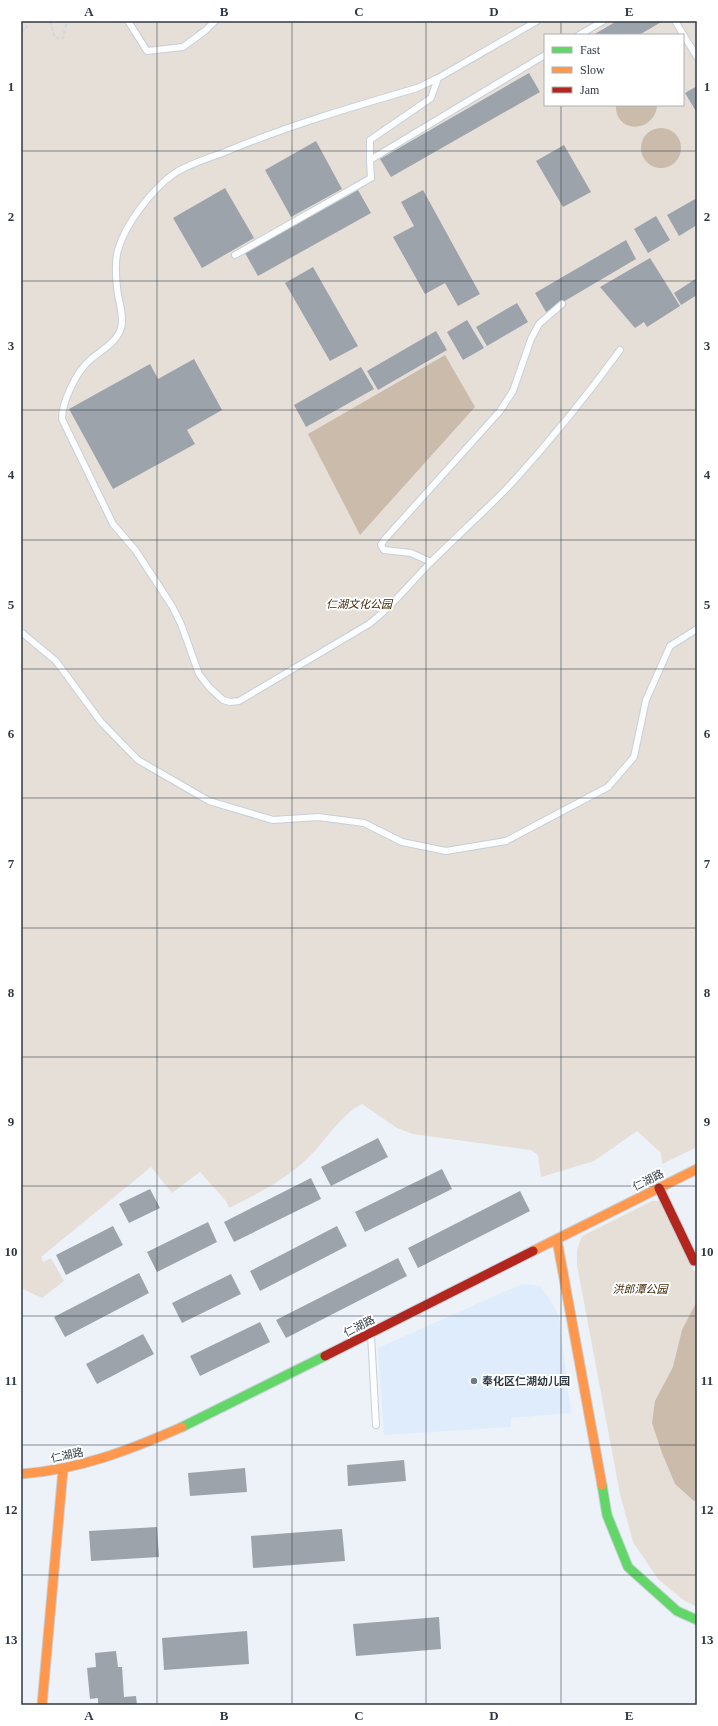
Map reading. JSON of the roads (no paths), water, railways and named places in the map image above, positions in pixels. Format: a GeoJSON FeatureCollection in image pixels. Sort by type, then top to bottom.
{"type":"FeatureCollection","features":[{"type":"Feature","properties":{"kind":"street","name":"仁湖路"},"geometry":{"type":"LineString","coordinates":[[21,1474],[63,1470],[106,1458],[201,1419],[697,1168]]}},
{"type":"Feature","properties":{"kind":"street"},"geometry":{"type":"LineString","coordinates":[[659,1188],[694,1261],[697,1260]]}},
{"type":"Feature","properties":{"kind":"street"},"geometry":{"type":"LineString","coordinates":[[557,1240],[607,1515],[628,1567],[677,1611],[697,1620]]}},
{"type":"Feature","properties":{"kind":"street"},"geometry":{"type":"LineString","coordinates":[[42,1705],[63,1470]]}},
{"type":"Feature","properties":{"kind":"lane"},"geometry":{"type":"LineString","coordinates":[[128,21],[147,51],[184,47],[215,21]]}},
{"type":"Feature","properties":{"kind":"lane"},"geometry":{"type":"LineString","coordinates":[[537,21],[438,78],[417,88],[266,135],[176,172],[162,184],[140,209],[123,237],[118,251],[116,266],[121,328],[114,341],[80,370],[62,409],[62,419],[105,511],[113,524],[136,552],[172,606],[181,624],[199,674],[222,700],[230,702],[239,701],[369,624],[384,613],[431,562],[473,524],[533,460],[582,402],[620,350]]}},
{"type":"Feature","properties":{"kind":"lane"},"geometry":{"type":"LineString","coordinates":[[581,34],[603,21]]}},
{"type":"Feature","properties":{"kind":"lane"},"geometry":{"type":"LineString","coordinates":[[675,21],[683,34]]}},
{"type":"Feature","properties":{"kind":"lane"},"geometry":{"type":"LineString","coordinates":[[684,36],[697,57]]}},
{"type":"Feature","properties":{"kind":"lane"},"geometry":{"type":"LineString","coordinates":[[370,160],[544,57]]}},
{"type":"Feature","properties":{"kind":"lane"},"geometry":{"type":"LineString","coordinates":[[235,255],[371,178],[370,140],[431,98],[438,78]]}},
{"type":"Feature","properties":{"kind":"lane"},"geometry":{"type":"LineString","coordinates":[[431,562],[412,553],[384,550],[381,546],[384,540],[500,411],[513,392],[531,339],[539,324],[562,304]]}},
{"type":"Feature","properties":{"kind":"lane"},"geometry":{"type":"LineString","coordinates":[[21,632],[56,660],[101,722],[138,760],[209,801],[273,820],[318,817],[364,823],[402,842],[446,851],[506,841],[608,787],[634,757],[646,700],[670,646],[697,629]]}},
{"type":"Feature","properties":{"kind":"lane"},"geometry":{"type":"LineString","coordinates":[[371,1333],[376,1425]]}},
{"type":"Feature","properties":{"kind":"place","name":"奉化区仁湖幼儿园"},"geometry":{"type":"Point","coordinates":[474,1381]}},
{"type":"Feature","properties":{"kind":"park label","name":"仁湖文化公园"},"geometry":{"type":"Point","coordinates":[359,604]}},
{"type":"Feature","properties":{"kind":"park label","name":"洪郎潭公园"},"geometry":{"type":"Point","coordinates":[640,1289]}}]}
